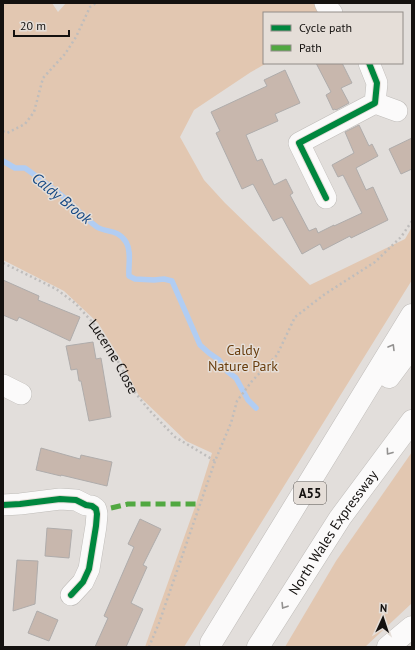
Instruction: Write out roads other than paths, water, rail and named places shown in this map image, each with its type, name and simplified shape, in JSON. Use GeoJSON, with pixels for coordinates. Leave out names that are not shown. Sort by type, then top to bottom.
{"type":"FeatureCollection","features":[{"type":"Feature","properties":{"kind":"highway"},"geometry":{"type":"LineString","coordinates":[[210,645],[412,315]]}},
{"type":"Feature","properties":{"kind":"highway","name":"A55"},"geometry":{"type":"LineString","coordinates":[[210,645],[375,396],[412,346]]}},
{"type":"Feature","properties":{"kind":"highway","name":"North Wales Expressway"},"geometry":{"type":"LineString","coordinates":[[258,647],[340,518],[412,421]]}},
{"type":"Feature","properties":{"kind":"highway"},"geometry":{"type":"LineString","coordinates":[[388,647],[412,627]]}},
{"type":"Feature","properties":{"kind":"street"},"geometry":{"type":"LineString","coordinates":[[326,3],[331,12]]}},
{"type":"Feature","properties":{"kind":"street"},"geometry":{"type":"LineString","coordinates":[[369,64],[377,83],[375,103]]}},
{"type":"Feature","properties":{"kind":"street"},"geometry":{"type":"LineString","coordinates":[[326,198],[299,143],[375,103],[398,111]]}},
{"type":"Feature","properties":{"kind":"street"},"geometry":{"type":"LineString","coordinates":[[3,505],[60,499],[76,500],[104,511],[89,569],[83,582],[68,596]]}},
{"type":"Feature","properties":{"kind":"waterway","name":"Caldy Brook"},"geometry":{"type":"LineString","coordinates":[[3,161],[15,168],[25,168],[67,200],[97,227],[120,235],[126,242],[129,250],[129,276],[135,279],[164,279],[172,281],[200,345],[219,360],[227,371],[236,378],[248,400],[256,408]]}},
{"type":"Feature","properties":{"kind":"park label","name":"Caldy Nature Park"},"geometry":{"type":"Point","coordinates":[243,358]}}]}
